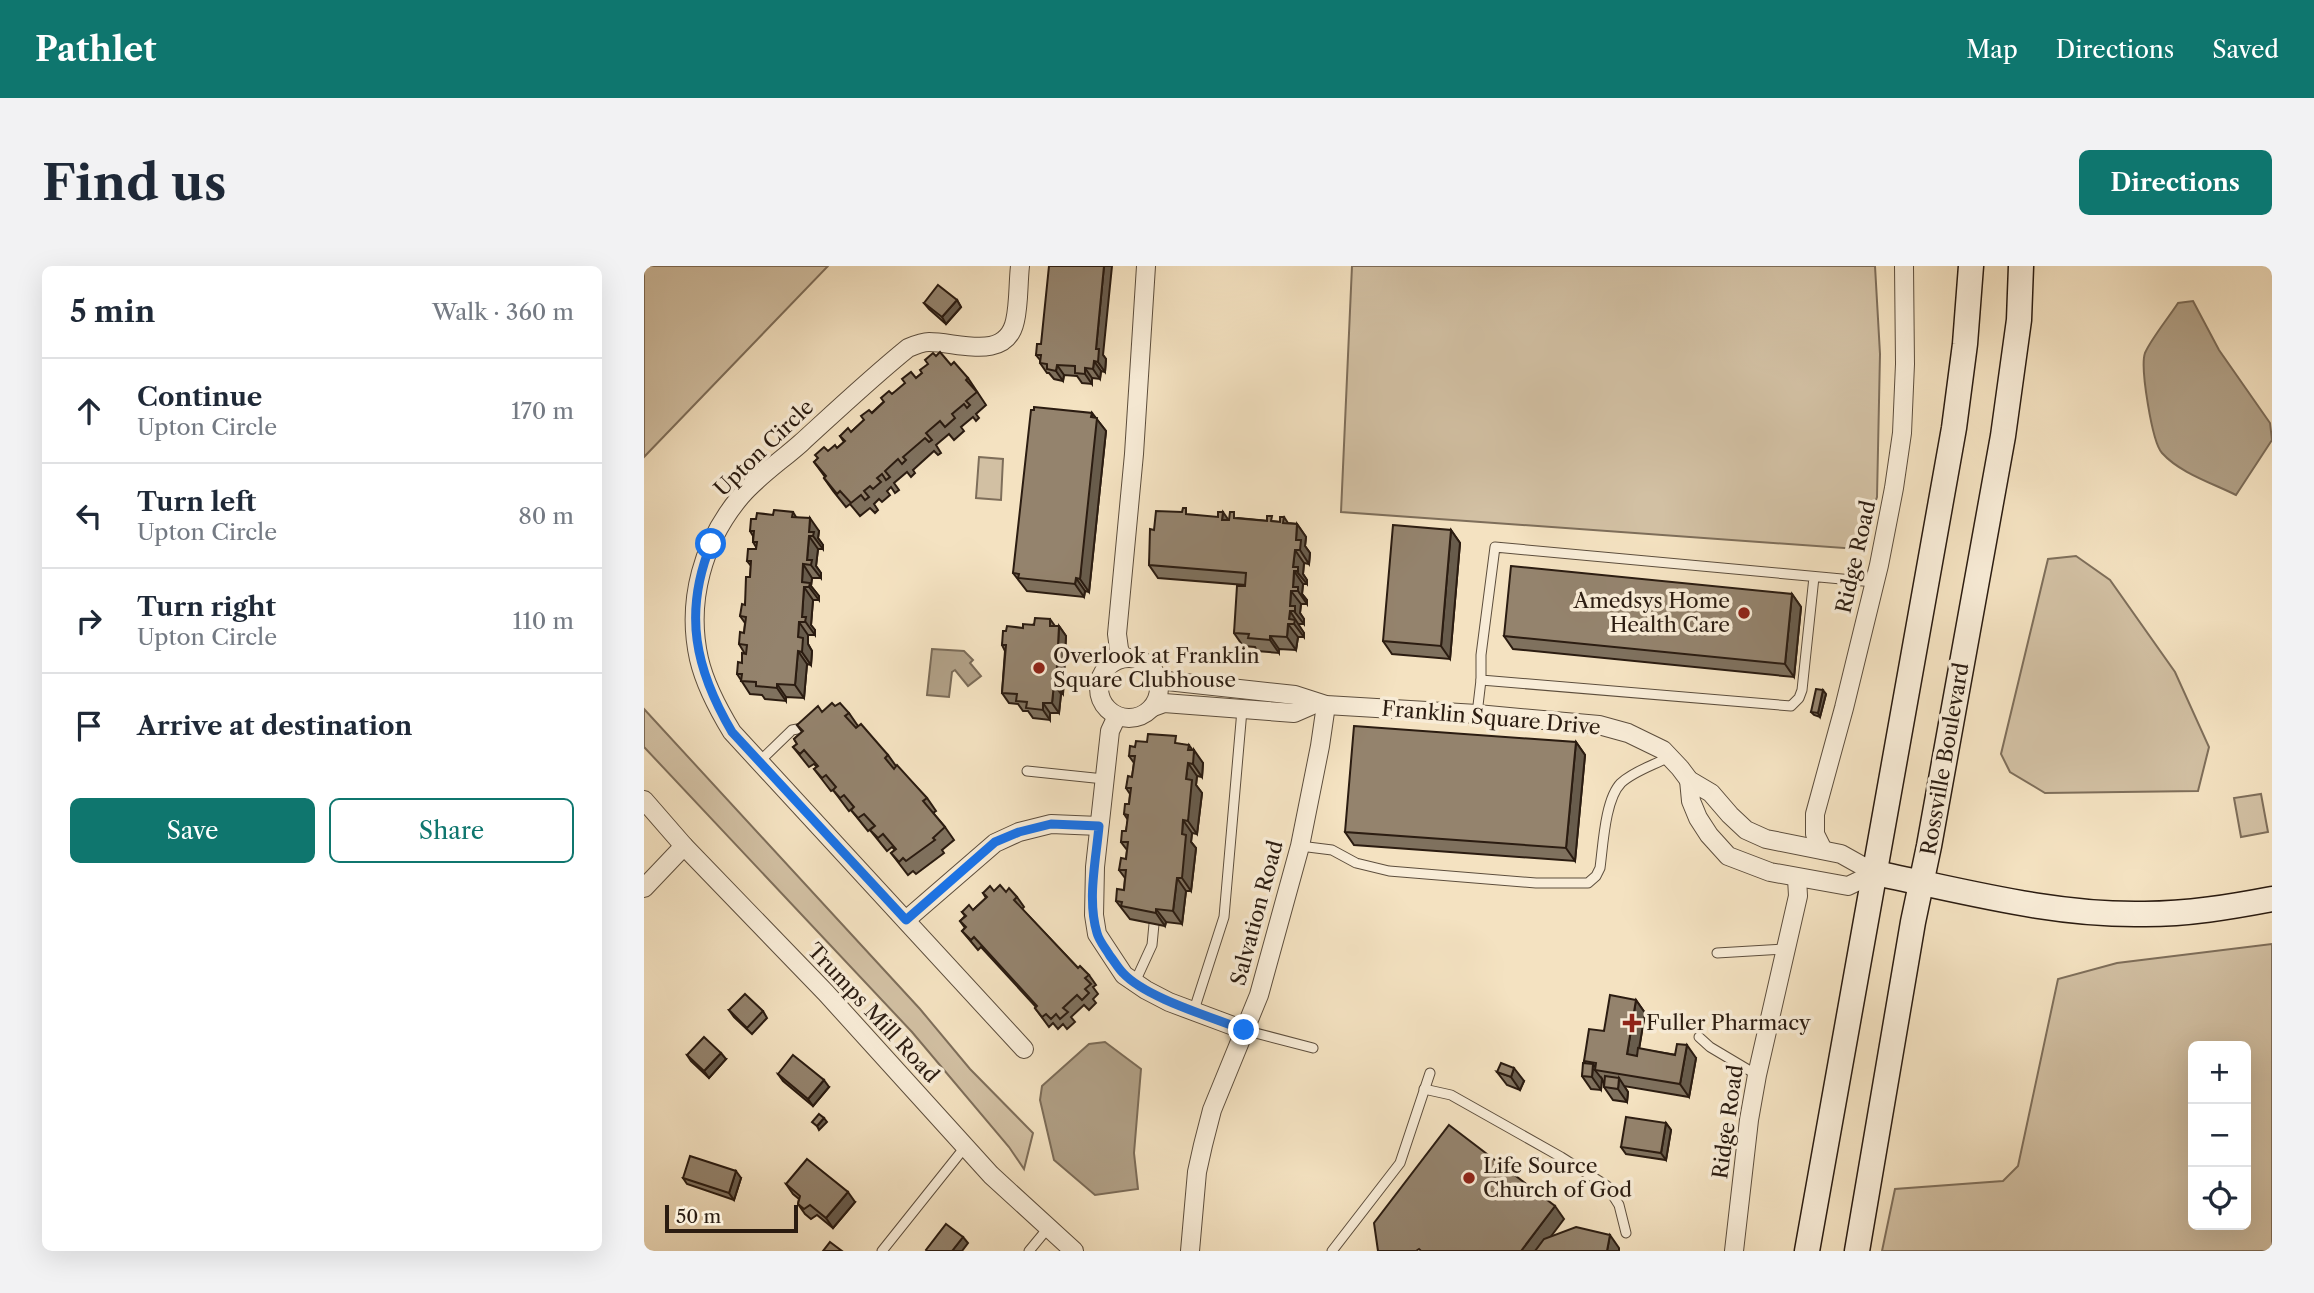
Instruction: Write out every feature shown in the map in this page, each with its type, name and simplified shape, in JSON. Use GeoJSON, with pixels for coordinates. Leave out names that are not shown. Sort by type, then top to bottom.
{"type":"FeatureCollection","features":[{"type":"Feature","properties":{"kind":"main road"},"geometry":{"type":"LineString","coordinates":[[1807,1251],[1954,428],[1965,344],[1971,266]]}},
{"type":"Feature","properties":{"kind":"main road","name":"Rossville Boulevard"},"geometry":{"type":"LineString","coordinates":[[1857,1251],[2003,436],[2019,320],[2021,266]]}},
{"type":"Feature","properties":{"kind":"main road","name":"Franklin Square Drive"},"geometry":{"type":"LineString","coordinates":[[1875,873],[2035,905],[2115,914],[2185,913],[2272,899]]}},
{"type":"Feature","properties":{"kind":"street","name":"Upton Circle"},"geometry":{"type":"LineString","coordinates":[[1020,266],[1015,322],[1002,343],[987,347],[922,342],[908,348],[744,493],[720,525],[705,559],[695,602],[699,660],[716,705],[732,732],[1024,1049]]}},
{"type":"Feature","properties":{"kind":"street"},"geometry":{"type":"LineString","coordinates":[[1123,658],[1117,634],[1134,454],[1146,266]]}},
{"type":"Feature","properties":{"kind":"street","name":"Ridge Road"},"geometry":{"type":"LineString","coordinates":[[1823,850],[1815,834],[1815,814],[1874,582],[1894,488],[1902,433],[1905,364],[1904,266]]}},
{"type":"Feature","properties":{"kind":"street"},"geometry":{"type":"LineString","coordinates":[[1123,658],[1140,659],[1148,664],[1158,678],[1158,698],[1145,714],[1137,717],[1117,716],[1103,704],[1098,685],[1106,667],[1123,658]]}},
{"type":"Feature","properties":{"kind":"street","name":"Franklin Square Drive"},"geometry":{"type":"LineString","coordinates":[[1158,678],[1295,695],[1322,704],[1599,726],[1628,733],[1647,741],[1670,757],[1689,780],[1711,793],[1746,830],[1766,839],[1841,854],[1875,873]]}},
{"type":"Feature","properties":{"kind":"street","name":"Franklin Square Drive"},"geometry":{"type":"LineString","coordinates":[[1153,707],[1164,703],[1294,713],[1322,704]]}},
{"type":"Feature","properties":{"kind":"street","name":"Salvation Road"},"geometry":{"type":"LineString","coordinates":[[1190,1251],[1197,1172],[1203,1145],[1212,1110],[1259,995],[1300,846],[1320,746],[1322,704]]}},
{"type":"Feature","properties":{"kind":"street"},"geometry":{"type":"LineString","coordinates":[[1117,716],[1110,730],[1099,826],[1093,894],[1097,934],[1124,975],[1169,1002],[1244,1030]]}},
{"type":"Feature","properties":{"kind":"street","name":"Franklin Square Drive"},"geometry":{"type":"LineString","coordinates":[[1689,780],[1691,801],[1698,818],[1728,856],[1770,872],[1848,886],[1875,873]]}},
{"type":"Feature","properties":{"kind":"street","name":"Trumps Mill Road"},"geometry":{"type":"LineString","coordinates":[[644,800],[684,846],[826,993],[991,1175],[1074,1251]]}},
{"type":"Feature","properties":{"kind":"street"},"geometry":{"type":"LineString","coordinates":[[906,920],[995,842],[1019,832],[1051,824],[1099,826]]}},
{"type":"Feature","properties":{"kind":"street"},"geometry":{"type":"LineString","coordinates":[[644,888],[684,846]]}},
{"type":"Feature","properties":{"kind":"street","name":"Ridge Road"},"geometry":{"type":"LineString","coordinates":[[1734,1251],[1749,1120],[1798,896],[1797,878]]}},
{"type":"Feature","properties":{"kind":"lane"},"geometry":{"type":"LineString","coordinates":[[1477,715],[1481,655],[1496,547],[1874,582]]}},
{"type":"Feature","properties":{"kind":"lane"},"geometry":{"type":"LineString","coordinates":[[1481,680],[1791,706],[1802,690],[1814,577]]}},
{"type":"Feature","properties":{"kind":"lane"},"geometry":{"type":"LineString","coordinates":[[1194,1010],[1224,917],[1242,710]]}},
{"type":"Feature","properties":{"kind":"lane"},"geometry":{"type":"LineString","coordinates":[[760,761],[792,730],[803,726],[817,728]]}},
{"type":"Feature","properties":{"kind":"lane"},"geometry":{"type":"LineString","coordinates":[[1300,846],[1332,850],[1356,863],[1389,871],[1536,883],[1587,883],[1596,876],[1600,868],[1610,804],[1615,790],[1634,774],[1670,757]]}},
{"type":"Feature","properties":{"kind":"lane"},"geometry":{"type":"LineString","coordinates":[[1027,771],[1104,779]]}},
{"type":"Feature","properties":{"kind":"lane"},"geometry":{"type":"LineString","coordinates":[[1135,982],[1152,945],[1154,924]]}},
{"type":"Feature","properties":{"kind":"lane"},"geometry":{"type":"LineString","coordinates":[[1717,953],[1786,949]]}},
{"type":"Feature","properties":{"kind":"lane"},"geometry":{"type":"LineString","coordinates":[[1244,1030],[1313,1048]]}},
{"type":"Feature","properties":{"kind":"lane"},"geometry":{"type":"LineString","coordinates":[[1699,1037],[1710,1047],[1757,1075]]}},
{"type":"Feature","properties":{"kind":"lane"},"geometry":{"type":"LineString","coordinates":[[1332,1251],[1400,1163],[1430,1073]]}},
{"type":"Feature","properties":{"kind":"lane"},"geometry":{"type":"LineString","coordinates":[[1424,1089],[1451,1095],[1607,1186],[1619,1205],[1626,1233]]}},
{"type":"Feature","properties":{"kind":"lane"},"geometry":{"type":"LineString","coordinates":[[882,1251],[965,1147]]}},
{"type":"Feature","properties":{"kind":"lane"},"geometry":{"type":"LineString","coordinates":[[1029,1251],[1048,1228]]}},
{"type":"Feature","properties":{"kind":"shaded area"},"geometry":{"type":"Polygon","coordinates":[[[644,266],[828,266],[644,457],[644,266]]]}},
{"type":"Feature","properties":{"kind":"shaded area"},"geometry":{"type":"Polygon","coordinates":[[[1352,266],[1875,266],[1880,354],[1877,497],[1858,549],[1341,512],[1352,266]]]}},
{"type":"Feature","properties":{"kind":"shaded area"},"geometry":{"type":"Polygon","coordinates":[[[2193,301],[2219,350],[2270,423],[2272,440],[2236,495],[2187,472],[2169,460],[2162,453],[2154,435],[2144,373],[2145,353],[2178,303],[2193,301]]]}},
{"type":"Feature","properties":{"kind":"shaded area"},"geometry":{"type":"Polygon","coordinates":[[[979,457],[1003,459],[1001,500],[976,498],[979,457]]]}},
{"type":"Feature","properties":{"kind":"shaded area"},"geometry":{"type":"Polygon","coordinates":[[[2076,556],[2110,580],[2175,672],[2209,747],[2198,791],[2045,793],[2010,772],[2001,754],[2048,559],[2076,556]]]}},
{"type":"Feature","properties":{"kind":"shaded area"},"geometry":{"type":"Polygon","coordinates":[[[932,649],[964,651],[973,660],[970,663],[981,676],[968,686],[955,670],[952,672],[949,697],[927,695],[932,649]]]}},
{"type":"Feature","properties":{"kind":"shaded area"},"geometry":{"type":"Polygon","coordinates":[[[644,709],[920,1009],[970,1069],[1033,1133],[1024,1169],[1009,1147],[912,1032],[644,747],[644,709]]]}},
{"type":"Feature","properties":{"kind":"shaded area"},"geometry":{"type":"Polygon","coordinates":[[[2261,794],[2268,832],[2241,837],[2234,798],[2261,794]]]}},
{"type":"Feature","properties":{"kind":"shaded area"},"geometry":{"type":"Polygon","coordinates":[[[2272,944],[2272,1251],[1882,1251],[1895,1189],[2003,1181],[2018,1166],[2058,979],[2117,963],[2272,944]]]}},
{"type":"Feature","properties":{"kind":"shaded area"},"geometry":{"type":"Polygon","coordinates":[[[1105,1042],[1141,1069],[1134,1153],[1138,1189],[1095,1195],[1054,1160],[1040,1100],[1042,1086],[1089,1044],[1105,1042]]]}},
{"type":"Feature","properties":{"kind":"building"},"geometry":{"type":"Polygon","coordinates":[[[1049,266],[1104,266],[1096,349],[1099,349],[1098,362],[1094,361],[1093,369],[1085,368],[1085,374],[1075,373],[1075,366],[1057,365],[1056,371],[1047,369],[1047,364],[1040,363],[1041,355],[1036,355],[1037,344],[1041,344],[1049,266]]]}},
{"type":"Feature","properties":{"kind":"building"},"geometry":{"type":"Polygon","coordinates":[[[938,285],[957,300],[942,317],[924,303],[938,285]]]}},
{"type":"Feature","properties":{"kind":"building"},"geometry":{"type":"Polygon","coordinates":[[[940,352],[951,365],[954,362],[977,392],[966,401],[970,405],[967,408],[964,404],[952,414],[955,418],[945,427],[940,421],[926,433],[932,440],[929,442],[925,438],[903,457],[906,460],[902,464],[898,459],[885,471],[890,477],[886,480],[882,474],[877,478],[881,482],[873,489],[870,486],[864,491],[869,497],[865,500],[861,495],[851,503],[840,491],[837,494],[814,462],[818,458],[815,455],[824,447],[828,451],[835,445],[837,448],[845,441],[840,436],[848,428],[851,432],[864,420],[861,416],[869,410],[872,413],[884,402],[881,398],[889,391],[892,394],[905,383],[902,379],[911,372],[916,378],[922,373],[920,370],[928,364],[925,360],[933,353],[936,356],[940,352]]]}},
{"type":"Feature","properties":{"kind":"building"},"geometry":{"type":"Polygon","coordinates":[[[1034,407],[1092,413],[1091,417],[1097,418],[1080,579],[1076,578],[1075,584],[1018,578],[1019,574],[1013,573],[1031,410],[1034,410],[1034,407]]]}},
{"type":"Feature","properties":{"kind":"building"},"geometry":{"type":"Polygon","coordinates":[[[1183,508],[1186,508],[1186,514],[1218,517],[1218,512],[1223,512],[1222,520],[1229,520],[1230,512],[1234,512],[1234,518],[1267,521],[1267,516],[1272,516],[1271,521],[1280,522],[1280,517],[1284,517],[1283,523],[1297,524],[1296,540],[1301,540],[1300,550],[1295,550],[1293,567],[1298,567],[1298,571],[1294,571],[1293,587],[1298,587],[1298,591],[1291,591],[1290,606],[1295,606],[1295,611],[1290,611],[1289,619],[1295,620],[1294,624],[1288,624],[1287,637],[1270,636],[1270,640],[1248,638],[1249,634],[1234,633],[1237,586],[1245,586],[1246,573],[1149,565],[1150,529],[1154,530],[1156,511],[1182,512],[1183,508]]]}},
{"type":"Feature","properties":{"kind":"building"},"geometry":{"type":"Polygon","coordinates":[[[774,510],[793,512],[792,517],[810,518],[809,532],[814,532],[813,536],[809,536],[807,560],[812,560],[811,565],[803,564],[802,582],[810,583],[809,587],[804,587],[802,617],[806,617],[805,622],[799,622],[798,637],[803,638],[802,652],[798,651],[795,685],[777,684],[777,688],[741,681],[742,674],[737,674],[738,662],[742,663],[742,653],[746,654],[747,645],[739,644],[746,617],[740,616],[742,604],[745,605],[746,577],[750,577],[751,561],[747,561],[748,549],[756,549],[757,542],[753,542],[754,531],[750,531],[751,519],[756,519],[757,513],[773,515],[774,510]]]}},
{"type":"Feature","properties":{"kind":"building"},"geometry":{"type":"Polygon","coordinates":[[[1393,525],[1451,530],[1441,646],[1383,641],[1393,525]]]}},
{"type":"Feature","properties":{"kind":"building"},"geometry":{"type":"Polygon","coordinates":[[[1511,566],[1792,594],[1785,664],[1504,636],[1511,566]]]}},
{"type":"Feature","properties":{"kind":"building","name":"Overlook at Franklin Square Clubhouse"},"geometry":{"type":"Polygon","coordinates":[[[1035,618],[1050,619],[1050,626],[1059,626],[1056,684],[1052,703],[1043,703],[1043,710],[1026,708],[1027,702],[1016,701],[1017,694],[1002,693],[1006,645],[1002,645],[1003,631],[1006,631],[1007,626],[1023,628],[1023,624],[1034,625],[1035,618]]]}},
{"type":"Feature","properties":{"kind":"building"},"geometry":{"type":"Polygon","coordinates":[[[1816,689],[1823,690],[1818,713],[1811,712],[1816,689]]]}},
{"type":"Feature","properties":{"kind":"building"},"geometry":{"type":"Polygon","coordinates":[[[832,703],[835,706],[840,703],[849,713],[845,716],[856,728],[861,724],[888,755],[885,758],[894,769],[897,765],[927,798],[923,801],[945,827],[933,838],[935,840],[906,861],[903,858],[899,862],[891,853],[896,849],[883,834],[878,838],[870,830],[875,826],[864,814],[858,818],[851,810],[854,807],[844,795],[840,798],[833,790],[836,787],[826,775],[822,778],[814,769],[818,766],[804,750],[800,754],[793,747],[797,744],[794,739],[803,731],[797,725],[818,706],[822,712],[832,703]]]}},
{"type":"Feature","properties":{"kind":"building"},"geometry":{"type":"Polygon","coordinates":[[[1354,726],[1576,742],[1566,848],[1345,832],[1354,726]]]}},
{"type":"Feature","properties":{"kind":"building"},"geometry":{"type":"Polygon","coordinates":[[[1148,734],[1176,736],[1175,743],[1189,745],[1188,750],[1194,750],[1193,764],[1188,763],[1186,779],[1192,780],[1188,821],[1183,820],[1182,834],[1186,835],[1182,878],[1177,878],[1173,911],[1156,909],[1156,913],[1121,906],[1122,902],[1116,901],[1117,889],[1124,890],[1126,870],[1119,870],[1121,858],[1126,859],[1128,842],[1121,842],[1128,815],[1124,814],[1125,804],[1129,804],[1131,788],[1126,788],[1128,776],[1132,777],[1135,756],[1129,756],[1130,746],[1135,747],[1136,741],[1147,742],[1148,734]]]}},
{"type":"Feature","properties":{"kind":"building"},"geometry":{"type":"Polygon","coordinates":[[[1000,885],[1006,892],[1009,888],[1017,897],[1014,900],[1078,968],[1080,966],[1089,975],[1085,978],[1091,984],[1085,989],[1089,993],[1082,1000],[1077,995],[1063,1008],[1068,1012],[1060,1019],[1056,1014],[1051,1019],[1046,1014],[1042,1017],[1035,1008],[1037,1006],[974,937],[971,940],[962,931],[966,927],[960,921],[966,916],[962,912],[969,905],[973,910],[987,897],[983,893],[990,886],[994,891],[1000,885]]]}},
{"type":"Feature","properties":{"kind":"building"},"geometry":{"type":"Polygon","coordinates":[[[745,994],[763,1011],[747,1028],[729,1010],[745,994]]]}},
{"type":"Feature","properties":{"kind":"building"},"geometry":{"type":"Polygon","coordinates":[[[1610,995],[1636,1000],[1627,1054],[1637,1056],[1638,1048],[1675,1055],[1677,1044],[1687,1045],[1680,1084],[1595,1070],[1596,1063],[1584,1061],[1589,1029],[1604,1031],[1610,995]]]}},
{"type":"Feature","properties":{"kind":"building"},"geometry":{"type":"Polygon","coordinates":[[[704,1037],[721,1053],[704,1071],[687,1055],[704,1037]]]}},
{"type":"Feature","properties":{"kind":"building"},"geometry":{"type":"Polygon","coordinates":[[[793,1055],[824,1080],[808,1099],[778,1074],[793,1055]]]}},
{"type":"Feature","properties":{"kind":"building"},"geometry":{"type":"Polygon","coordinates":[[[1501,1063],[1514,1068],[1511,1077],[1497,1072],[1501,1063]]]}},
{"type":"Feature","properties":{"kind":"building"},"geometry":{"type":"Polygon","coordinates":[[[1583,1063],[1593,1064],[1592,1077],[1582,1076],[1583,1063]]]}},
{"type":"Feature","properties":{"kind":"building"},"geometry":{"type":"Polygon","coordinates":[[[1605,1076],[1619,1078],[1618,1089],[1604,1087],[1605,1076]]]}},
{"type":"Feature","properties":{"kind":"building"},"geometry":{"type":"Polygon","coordinates":[[[819,1114],[824,1118],[817,1126],[812,1122],[819,1114]]]}},
{"type":"Feature","properties":{"kind":"building"},"geometry":{"type":"Polygon","coordinates":[[[1626,1117],[1666,1123],[1661,1153],[1621,1147],[1626,1117]]]}},
{"type":"Feature","properties":{"kind":"building","name":"Life Source Church of God"},"geometry":{"type":"Polygon","coordinates":[[[1449,1125],[1555,1206],[1521,1251],[1378,1251],[1374,1223],[1449,1125]]]}},
{"type":"Feature","properties":{"kind":"building"},"geometry":{"type":"Polygon","coordinates":[[[690,1156],[736,1171],[729,1193],[683,1178],[690,1156]]]}},
{"type":"Feature","properties":{"kind":"building"},"geometry":{"type":"Polygon","coordinates":[[[807,1159],[848,1192],[826,1218],[810,1205],[804,1209],[798,1204],[800,1196],[786,1184],[807,1159]]]}},
{"type":"Feature","properties":{"kind":"building"},"geometry":{"type":"Polygon","coordinates":[[[946,1224],[963,1237],[952,1251],[927,1251],[926,1250],[946,1224]]]}},
{"type":"Feature","properties":{"kind":"building"},"geometry":{"type":"Polygon","coordinates":[[[1576,1227],[1610,1235],[1607,1251],[1535,1251],[1544,1239],[1576,1227]]]}},
{"type":"Feature","properties":{"kind":"building"},"geometry":{"type":"Polygon","coordinates":[[[830,1242],[842,1251],[823,1251],[830,1242]]]}},
{"type":"Feature","properties":{"kind":"place","name":"Amedsys Home Health Care"},"geometry":{"type":"Point","coordinates":[1744,613]}},
{"type":"Feature","properties":{"kind":"place","name":"Overlook at Franklin Square Clubhouse"},"geometry":{"type":"Point","coordinates":[1039,668]}},
{"type":"Feature","properties":{"kind":"place","name":"Fuller Pharmacy"},"geometry":{"type":"Point","coordinates":[1632,1023]}},
{"type":"Feature","properties":{"kind":"place","name":"Life Source Church of God"},"geometry":{"type":"Point","coordinates":[1469,1178]}},
{"type":"Feature","properties":{"kind":"route"},"geometry":{"type":"LineString","coordinates":[[711,544],[699,577],[695,602],[696,636],[699,660],[716,705],[732,732],[906,920],[995,842],[1019,832],[1051,824],[1099,826],[1093,894],[1094,915],[1097,934],[1106,950],[1124,975],[1146,990],[1169,1002],[1244,1030]]}}]}
